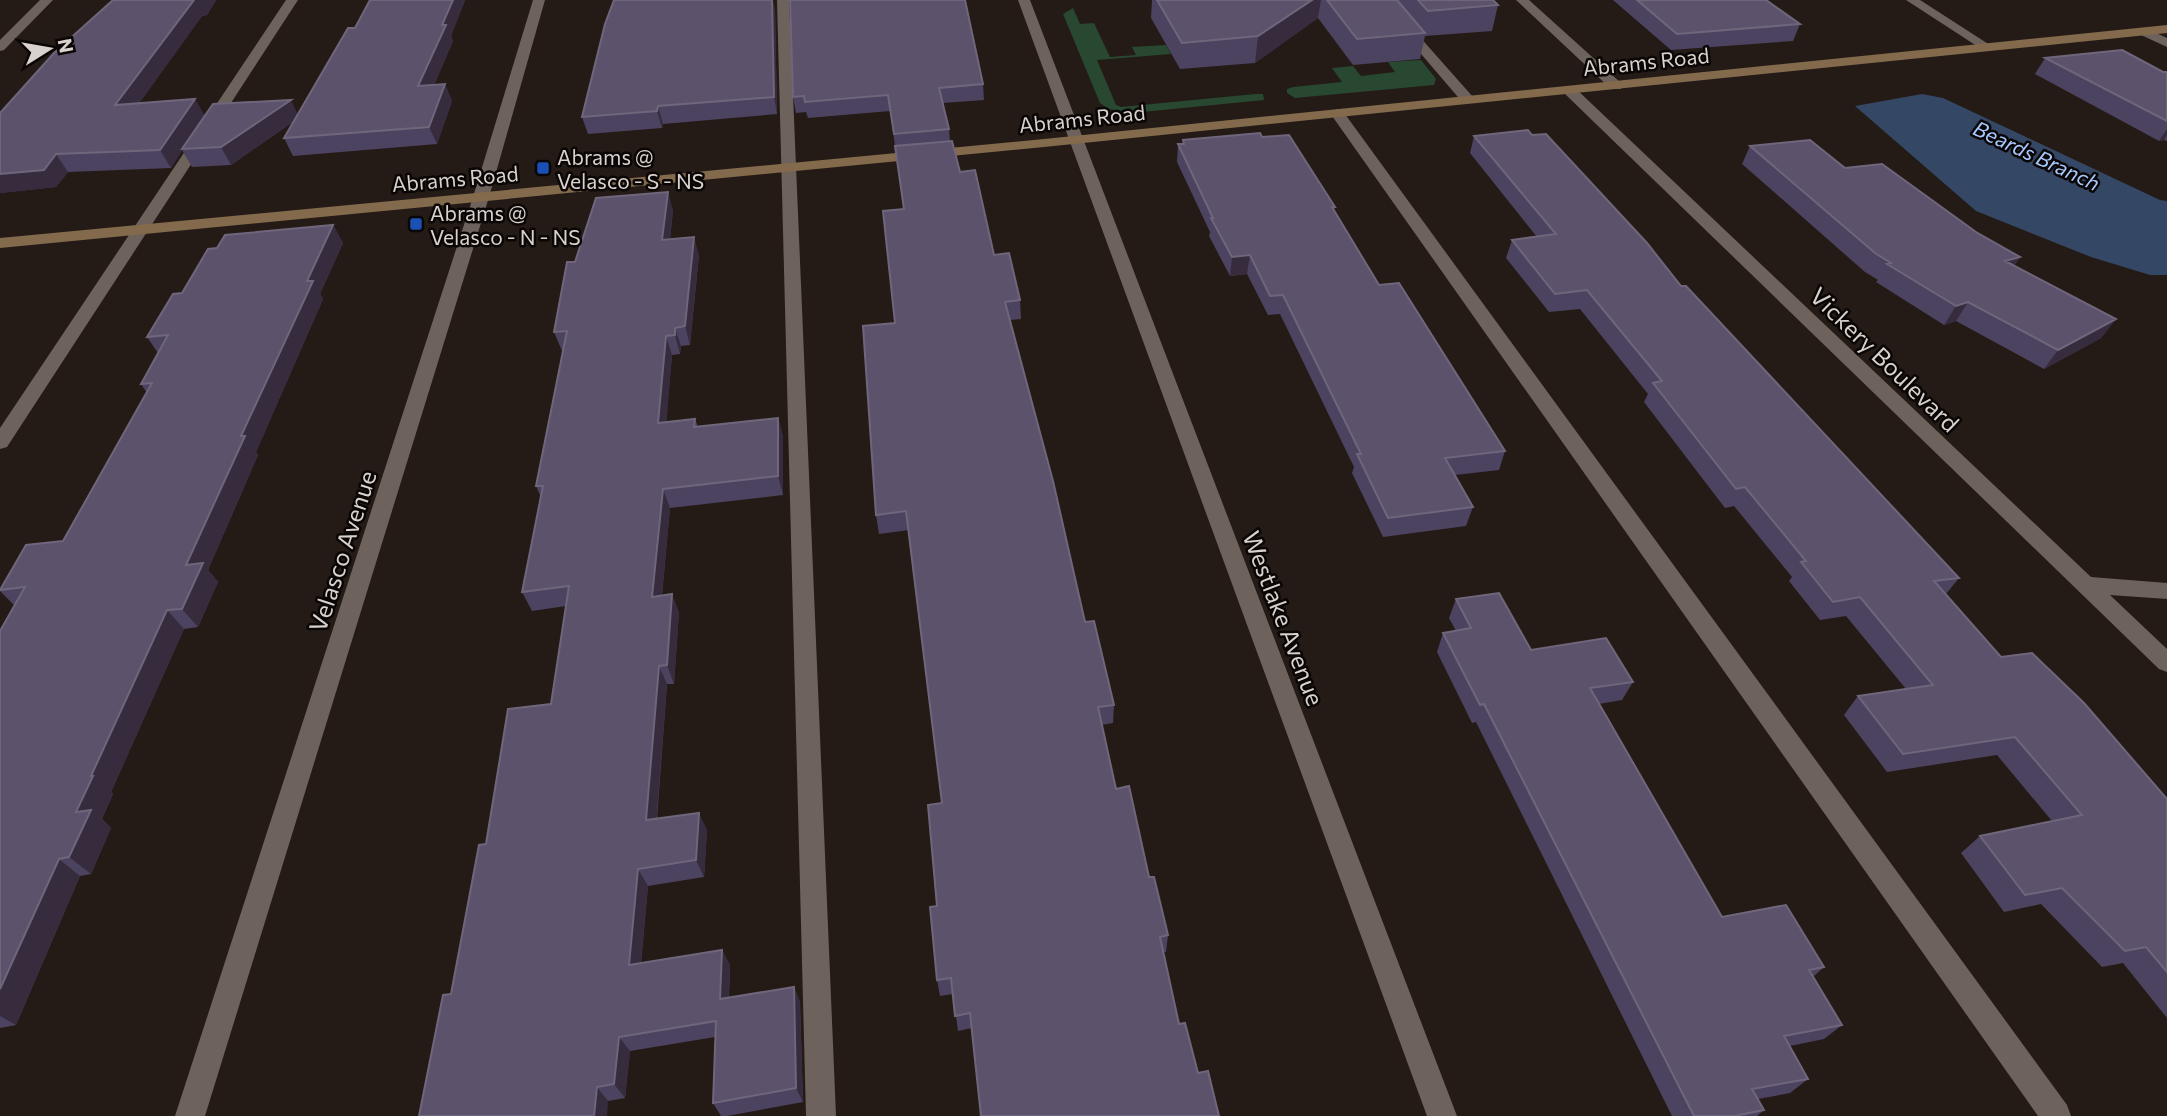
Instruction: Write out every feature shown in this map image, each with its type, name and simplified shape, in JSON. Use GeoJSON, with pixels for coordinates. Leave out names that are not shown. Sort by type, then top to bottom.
{"type":"FeatureCollection","features":[{"type":"Feature","properties":{"kind":"main road","name":"Abrams Road"},"geometry":{"type":"LineString","coordinates":[[0,243],[1616,86],[2167,29]]}},
{"type":"Feature","properties":{"kind":"street"},"geometry":{"type":"LineString","coordinates":[[0,47],[47,0]]}},
{"type":"Feature","properties":{"kind":"street"},"geometry":{"type":"LineString","coordinates":[[0,443],[292,0]]}},
{"type":"Feature","properties":{"kind":"street","name":"Velasco Avenue"},"geometry":{"type":"LineString","coordinates":[[190,1116],[481,197],[539,0]]}},
{"type":"Feature","properties":{"kind":"street"},"geometry":{"type":"LineString","coordinates":[[783,0],[821,1116]]}},
{"type":"Feature","properties":{"kind":"street","name":"Westlake Avenue"},"geometry":{"type":"LineString","coordinates":[[1024,0],[1442,1116]]}},
{"type":"Feature","properties":{"kind":"street"},"geometry":{"type":"LineString","coordinates":[[1381,0],[1468,100]]}},
{"type":"Feature","properties":{"kind":"street"},"geometry":{"type":"LineString","coordinates":[[1522,0],[1616,86]]}},
{"type":"Feature","properties":{"kind":"street"},"geometry":{"type":"LineString","coordinates":[[1912,0],[1987,47]]}},
{"type":"Feature","properties":{"kind":"street"},"geometry":{"type":"LineString","coordinates":[[2145,32],[2167,43]]}},
{"type":"Feature","properties":{"kind":"street","name":"Vickery Boulevard"},"geometry":{"type":"LineString","coordinates":[[1569,90],[2167,663]]}},
{"type":"Feature","properties":{"kind":"street"},"geometry":{"type":"LineString","coordinates":[[1337,113],[2056,1116]]}},
{"type":"Feature","properties":{"kind":"street"},"geometry":{"type":"LineString","coordinates":[[2085,585],[2167,591]]}},
{"type":"Feature","properties":{"kind":"green space"},"geometry":{"type":"Polygon","coordinates":[[[1073,8],[1080,24],[1094,23],[1110,57],[1136,55],[1132,47],[1166,45],[1171,54],[1097,60],[1116,105],[1121,107],[1255,94],[1263,94],[1264,100],[1132,113],[1109,109],[1100,103],[1063,14],[1073,8]]]}},
{"type":"Feature","properties":{"kind":"green space"},"geometry":{"type":"Polygon","coordinates":[[[1421,60],[1436,79],[1434,85],[1295,98],[1287,93],[1287,89],[1293,87],[1342,82],[1332,68],[1353,66],[1361,76],[1395,72],[1388,62],[1421,60]]]}},
{"type":"Feature","properties":{"kind":"water","name":"Beards Branch"},"geometry":{"type":"Polygon","coordinates":[[[1922,94],[1943,98],[2167,201],[2167,275],[2150,275],[2091,257],[1976,211],[1855,106],[1922,94]]]}},
{"type":"Feature","properties":{"kind":"building"},"geometry":{"type":"Polygon","coordinates":[[[113,0],[194,0],[115,105],[195,99],[160,150],[56,154],[44,170],[0,174],[0,113],[54,53],[113,0]]]}},
{"type":"Feature","properties":{"kind":"building"},"geometry":{"type":"Polygon","coordinates":[[[370,0],[453,0],[442,25],[446,25],[418,86],[445,84],[429,127],[284,138],[348,28],[355,28],[370,0]]]}},
{"type":"Feature","properties":{"kind":"building"},"geometry":{"type":"Polygon","coordinates":[[[614,0],[772,0],[774,97],[658,106],[657,111],[582,117],[605,24],[614,0]]]}},
{"type":"Feature","properties":{"kind":"building"},"geometry":{"type":"Polygon","coordinates":[[[790,0],[965,0],[983,84],[939,88],[949,129],[894,134],[888,95],[805,102],[804,96],[793,97],[790,0]]]}},
{"type":"Feature","properties":{"kind":"building"},"geometry":{"type":"Polygon","coordinates":[[[1157,0],[1312,0],[1258,36],[1182,43],[1157,0]]]}},
{"type":"Feature","properties":{"kind":"building"},"geometry":{"type":"Polygon","coordinates":[[[1327,0],[1397,0],[1425,33],[1357,39],[1327,0]]]}},
{"type":"Feature","properties":{"kind":"building"},"geometry":{"type":"Polygon","coordinates":[[[1418,0],[1493,0],[1498,5],[1428,11],[1418,0]]]}},
{"type":"Feature","properties":{"kind":"building"},"geometry":{"type":"Polygon","coordinates":[[[1637,0],[1766,0],[1800,24],[1677,34],[1637,0]]]}},
{"type":"Feature","properties":{"kind":"building"},"geometry":{"type":"Polygon","coordinates":[[[2122,50],[2167,72],[2167,121],[2045,58],[2122,50]]]}},
{"type":"Feature","properties":{"kind":"building"},"geometry":{"type":"Polygon","coordinates":[[[291,100],[221,147],[182,149],[213,104],[291,100]]]}},
{"type":"Feature","properties":{"kind":"building"},"geometry":{"type":"Polygon","coordinates":[[[1528,130],[1532,135],[1546,134],[1647,243],[1681,286],[1686,286],[1959,578],[1934,581],[2001,657],[2032,653],[2084,703],[2167,799],[2167,972],[2146,947],[2125,951],[2062,888],[2025,895],[1980,836],[2082,815],[2015,737],[1903,754],[1858,696],[1933,685],[1860,597],[1833,602],[1801,562],[1806,561],[1745,487],[1736,489],[1653,383],[1662,381],[1587,290],[1555,294],[1512,240],[1556,234],[1474,136],[1528,130]]]}},
{"type":"Feature","properties":{"kind":"building"},"geometry":{"type":"Polygon","coordinates":[[[1260,133],[1262,137],[1289,135],[1335,207],[1332,207],[1379,285],[1399,283],[1505,451],[1445,458],[1473,507],[1388,518],[1357,454],[1361,454],[1283,295],[1270,296],[1250,255],[1232,257],[1211,218],[1178,144],[1184,144],[1183,140],[1260,133]]]}},
{"type":"Feature","properties":{"kind":"building"},"geometry":{"type":"Polygon","coordinates":[[[1810,140],[1845,168],[1882,164],[1976,232],[2020,257],[2005,261],[2116,319],[2058,350],[1968,302],[1956,306],[1887,264],[1891,263],[1875,253],[1750,146],[1810,140]]]}},
{"type":"Feature","properties":{"kind":"building"},"geometry":{"type":"Polygon","coordinates":[[[952,141],[960,172],[975,170],[994,255],[1009,253],[1020,300],[1005,302],[1053,481],[1085,622],[1094,621],[1114,705],[1098,707],[1116,789],[1129,786],[1149,877],[1154,877],[1168,935],[1160,937],[1179,1024],[1185,1023],[1198,1073],[1208,1071],[1219,1116],[981,1116],[970,1013],[955,1016],[951,978],[937,980],[930,907],[937,906],[928,805],[942,803],[906,511],[876,515],[863,326],[895,323],[883,211],[904,209],[895,146],[952,141]]]}},
{"type":"Feature","properties":{"kind":"building"},"geometry":{"type":"Polygon","coordinates":[[[668,192],[662,240],[694,237],[685,326],[675,328],[675,335],[666,336],[658,423],[695,419],[694,427],[778,418],[778,476],[663,489],[652,597],[672,594],[667,665],[659,666],[646,820],[699,813],[696,860],[638,869],[629,965],[722,950],[720,999],[794,987],[796,1088],[713,1103],[716,1021],[619,1037],[614,1084],[597,1087],[594,1116],[419,1116],[443,995],[451,994],[479,845],[486,844],[508,709],[551,704],[569,586],[522,592],[543,486],[536,486],[567,331],[554,332],[567,262],[575,262],[596,198],[668,192]]]}},
{"type":"Feature","properties":{"kind":"building"},"geometry":{"type":"Polygon","coordinates":[[[333,225],[307,281],[313,281],[241,436],[245,436],[186,565],[203,563],[182,609],[167,610],[76,812],[91,810],[69,857],[59,859],[0,989],[0,631],[25,587],[0,590],[26,545],[63,541],[152,383],[141,384],[168,335],[147,337],[173,294],[182,293],[208,249],[217,248],[225,235],[333,225]]]}},
{"type":"Feature","properties":{"kind":"building"},"geometry":{"type":"Polygon","coordinates":[[[1499,593],[1531,650],[1606,638],[1633,682],[1590,688],[1722,917],[1786,905],[1824,967],[1809,970],[1842,1025],[1784,1036],[1808,1079],[1752,1089],[1764,1110],[1734,1116],[1694,1116],[1484,704],[1480,705],[1443,633],[1471,628],[1456,599],[1499,593]]]}},
{"type":"Feature","properties":{"kind":"place","name":"Abrams @ Velasco - S - NS"},"geometry":{"type":"Point","coordinates":[543,168]}},
{"type":"Feature","properties":{"kind":"place","name":"Abrams @ Velasco - N - NS"},"geometry":{"type":"Point","coordinates":[416,224]}}]}
